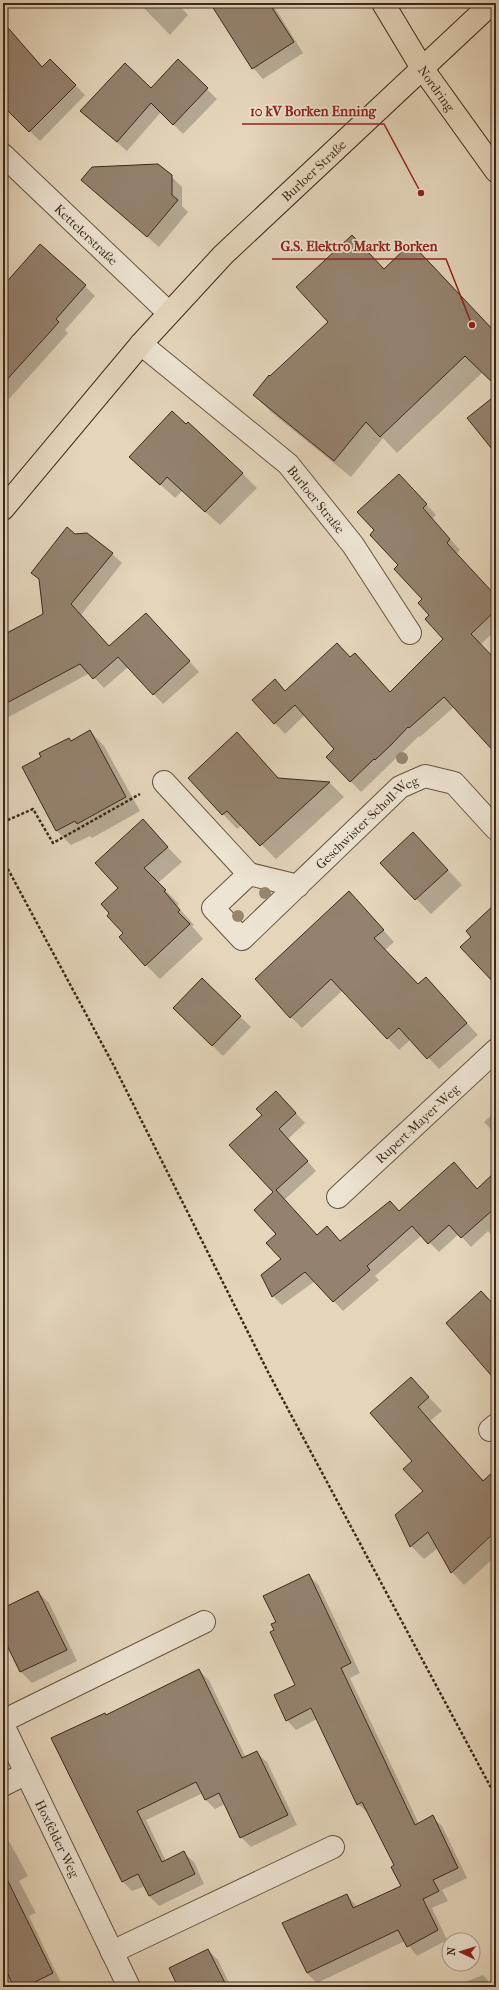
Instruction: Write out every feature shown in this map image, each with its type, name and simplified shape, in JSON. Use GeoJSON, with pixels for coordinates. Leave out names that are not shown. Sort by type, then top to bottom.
{"type":"FeatureCollection","features":[{"type":"Feature","properties":{"kind":"main road","name":"Nordring"},"geometry":{"type":"LineString","coordinates":[[383,3],[422,68],[496,171]]}},
{"type":"Feature","properties":{"kind":"main road","name":"Burloer Straße"},"geometry":{"type":"LineString","coordinates":[[3,509],[35,468],[141,344],[223,255],[492,3]]}},
{"type":"Feature","properties":{"kind":"street","name":"Kettelerstraße"},"geometry":{"type":"LineString","coordinates":[[3,155],[170,313]]}},
{"type":"Feature","properties":{"kind":"street","name":"Burloer Straße"},"geometry":{"type":"LineString","coordinates":[[141,344],[288,464],[353,545],[410,633]]}},
{"type":"Feature","properties":{"kind":"street","name":"Geschwister-Scholl-Weg"},"geometry":{"type":"LineString","coordinates":[[249,874],[214,908],[242,939],[400,788],[425,776],[454,783],[496,828]]}},
{"type":"Feature","properties":{"kind":"street"},"geometry":{"type":"LineString","coordinates":[[164,782],[249,874],[298,886]]}},
{"type":"Feature","properties":{"kind":"street","name":"Rupert-Mayer-Weg"},"geometry":{"type":"LineString","coordinates":[[338,1197],[496,1050]]}},
{"type":"Feature","properties":{"kind":"street"},"geometry":{"type":"LineString","coordinates":[[3,1722],[204,1622]]}},
{"type":"Feature","properties":{"kind":"street","name":"Hoxfelder Weg"},"geometry":{"type":"LineString","coordinates":[[3,1725],[25,1774],[129,1987]]}},
{"type":"Feature","properties":{"kind":"street"},"geometry":{"type":"LineString","coordinates":[[3,1785],[25,1774]]}},
{"type":"Feature","properties":{"kind":"street"},"geometry":{"type":"LineString","coordinates":[[112,1952],[333,1847]]}},
{"type":"Feature","properties":{"kind":"path"},"geometry":{"type":"LineString","coordinates":[[3,822],[33,809],[53,843],[164,782]]}},
{"type":"Feature","properties":{"kind":"path"},"geometry":{"type":"LineString","coordinates":[[3,860],[114,1066],[268,1372],[496,1797]]}},
{"type":"Feature","properties":{"kind":"building"},"geometry":{"type":"Polygon","coordinates":[[[210,3],[269,3],[294,42],[252,69],[210,3]]]}},
{"type":"Feature","properties":{"kind":"building"},"geometry":{"type":"Polygon","coordinates":[[[3,22],[42,67],[50,59],[76,85],[29,132],[3,106],[3,22]]]}},
{"type":"Feature","properties":{"kind":"building"},"geometry":{"type":"Polygon","coordinates":[[[178,59],[208,88],[173,125],[151,103],[117,142],[80,111],[125,63],[151,88],[178,59]]]}},
{"type":"Feature","properties":{"kind":"building"},"geometry":{"type":"Polygon","coordinates":[[[158,164],[172,175],[172,195],[178,200],[147,237],[81,180],[92,167],[158,164]]]}},
{"type":"Feature","properties":{"kind":"building"},"geometry":{"type":"Polygon","coordinates":[[[352,235],[384,269],[411,243],[496,333],[496,386],[465,356],[380,437],[366,422],[334,461],[253,395],[269,375],[270,376],[328,322],[296,287],[352,235]]]}},
{"type":"Feature","properties":{"kind":"building"},"geometry":{"type":"Polygon","coordinates":[[[40,244],[86,285],[56,319],[59,322],[3,384],[3,286],[40,244]]]}},
{"type":"Feature","properties":{"kind":"building"},"geometry":{"type":"Polygon","coordinates":[[[496,395],[496,454],[467,418],[496,395]]]}},
{"type":"Feature","properties":{"kind":"building"},"geometry":{"type":"Polygon","coordinates":[[[172,411],[186,424],[188,422],[243,473],[205,512],[167,477],[160,485],[129,457],[172,411]]]}},
{"type":"Feature","properties":{"kind":"building"},"geometry":{"type":"Polygon","coordinates":[[[399,474],[427,504],[423,508],[450,539],[447,543],[496,596],[496,610],[471,634],[496,660],[496,754],[444,697],[409,728],[408,727],[391,745],[350,782],[326,757],[334,749],[295,705],[274,724],[252,700],[275,679],[285,691],[337,643],[350,657],[355,653],[390,692],[443,639],[425,619],[429,615],[418,603],[422,599],[394,569],[398,565],[370,535],[374,530],[357,512],[399,474]]]}},
{"type":"Feature","properties":{"kind":"building"},"geometry":{"type":"Polygon","coordinates":[[[67,527],[75,534],[87,533],[113,553],[71,604],[109,646],[146,613],[190,661],[153,695],[118,657],[93,679],[80,664],[3,705],[3,635],[43,614],[39,579],[31,573],[67,527]]]}},
{"type":"Feature","properties":{"kind":"building"},"geometry":{"type":"Polygon","coordinates":[[[90,730],[126,797],[77,824],[75,821],[56,831],[22,767],[41,757],[39,753],[69,738],[71,741],[90,730]]]}},
{"type":"Feature","properties":{"kind":"building"},"geometry":{"type":"Polygon","coordinates":[[[237,732],[278,778],[330,782],[260,846],[227,811],[222,815],[188,778],[237,732]]]}},
{"type":"Feature","properties":{"kind":"building"},"geometry":{"type":"Polygon","coordinates":[[[143,819],[168,847],[144,868],[166,890],[164,891],[180,910],[178,912],[190,924],[145,966],[119,937],[123,933],[107,916],[109,913],[101,904],[118,888],[95,863],[143,819]]]}},
{"type":"Feature","properties":{"kind":"building"},"geometry":{"type":"Polygon","coordinates":[[[413,832],[448,870],[415,900],[380,863],[413,832]]]}},
{"type":"Feature","properties":{"kind":"building"},"geometry":{"type":"Polygon","coordinates":[[[349,891],[384,930],[374,938],[418,984],[426,977],[467,1023],[427,1059],[399,1028],[387,1039],[331,979],[290,1018],[255,979],[349,891]]]}},
{"type":"Feature","properties":{"kind":"building"},"geometry":{"type":"Polygon","coordinates":[[[496,903],[496,985],[460,947],[471,937],[466,931],[496,903]]]}},
{"type":"Feature","properties":{"kind":"building"},"geometry":{"type":"Polygon","coordinates":[[[202,978],[241,1016],[212,1046],[173,1008],[202,978]]]}},
{"type":"Feature","properties":{"kind":"building"},"geometry":{"type":"Polygon","coordinates":[[[276,1091],[296,1113],[279,1129],[308,1161],[276,1190],[317,1235],[327,1226],[340,1241],[390,1201],[399,1211],[454,1162],[477,1189],[496,1171],[496,1207],[461,1238],[449,1225],[428,1244],[412,1226],[367,1266],[370,1270],[333,1302],[305,1272],[272,1297],[261,1275],[281,1259],[266,1243],[276,1234],[254,1210],[273,1192],[229,1145],[262,1115],[256,1109],[276,1091]]]}},
{"type":"Feature","properties":{"kind":"building"},"geometry":{"type":"Polygon","coordinates":[[[481,1291],[496,1307],[496,1381],[446,1323],[481,1291]]]}},
{"type":"Feature","properties":{"kind":"building"},"geometry":{"type":"Polygon","coordinates":[[[411,1377],[429,1397],[418,1407],[483,1481],[496,1469],[496,1531],[451,1573],[428,1532],[410,1547],[395,1515],[423,1491],[403,1469],[412,1461],[370,1413],[411,1377]]]}},
{"type":"Feature","properties":{"kind":"building"},"geometry":{"type":"Polygon","coordinates":[[[309,1574],[351,1663],[341,1668],[415,1825],[433,1815],[458,1868],[433,1880],[439,1891],[423,1899],[438,1930],[407,1947],[398,1930],[307,1973],[282,1923],[347,1894],[353,1908],[401,1886],[391,1867],[394,1865],[362,1802],[357,1805],[311,1708],[286,1721],[274,1695],[295,1685],[270,1632],[274,1630],[271,1624],[276,1622],[263,1596],[309,1574]]]}},
{"type":"Feature","properties":{"kind":"building"},"geometry":{"type":"Polygon","coordinates":[[[38,1591],[67,1650],[20,1672],[3,1637],[3,1608],[38,1591]]]}},
{"type":"Feature","properties":{"kind":"building"},"geometry":{"type":"Polygon","coordinates":[[[199,1669],[242,1758],[257,1751],[288,1815],[240,1838],[219,1793],[205,1800],[196,1782],[137,1811],[162,1862],[184,1851],[195,1874],[149,1896],[138,1874],[122,1882],[51,1738],[105,1713],[106,1715],[199,1669]]]}},
{"type":"Feature","properties":{"kind":"building"},"geometry":{"type":"Polygon","coordinates":[[[3,1871],[53,1973],[25,1987],[14,1987],[3,1964],[3,1871]]]}},
{"type":"Feature","properties":{"kind":"building"},"geometry":{"type":"Polygon","coordinates":[[[208,1949],[227,1987],[178,1987],[169,1968],[208,1949]]]}},
{"type":"Feature","properties":{"kind":"place","name":"10 kV Borken Enning"},"geometry":{"type":"Point","coordinates":[421,193]}},
{"type":"Feature","properties":{"kind":"place","name":"G.S. Elektro Markt Borken"},"geometry":{"type":"Point","coordinates":[472,325]}}]}
